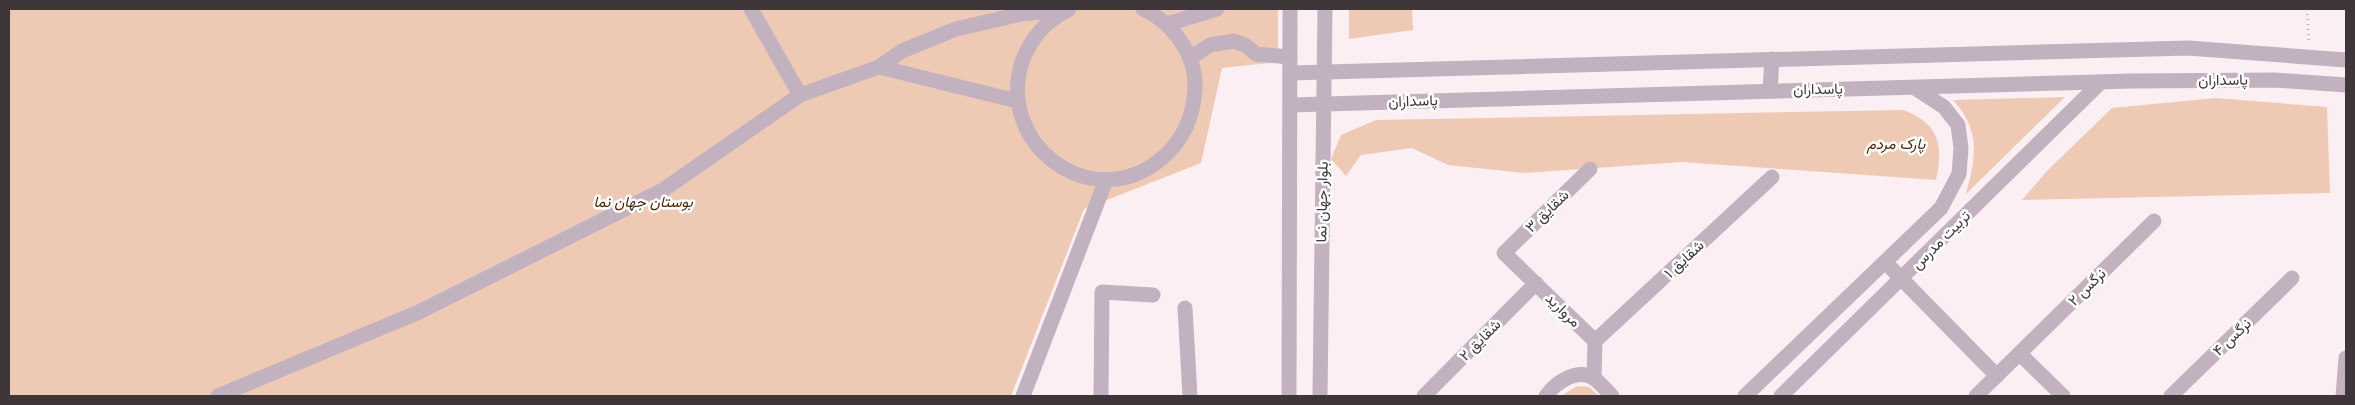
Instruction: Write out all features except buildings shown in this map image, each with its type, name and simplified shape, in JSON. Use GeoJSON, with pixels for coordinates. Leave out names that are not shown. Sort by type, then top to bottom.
{"type":"FeatureCollection","features":[{"type":"Feature","properties":{"kind":"street"},"geometry":{"type":"LineString","coordinates":[[751,9],[800,95]]}},
{"type":"Feature","properties":{"kind":"street"},"geometry":{"type":"LineString","coordinates":[[1069,9],[1046,24],[1028,47],[1018,73],[1017,101],[1024,126],[1028,133],[1038,148],[1057,165],[1080,176],[1106,180],[1130,176],[1153,166],[1172,150],[1186,130],[1194,107],[1195,82],[1190,58],[1180,40],[1167,24],[1143,9]]}},
{"type":"Feature","properties":{"kind":"street"},"geometry":{"type":"LineString","coordinates":[[218,396],[244,391],[419,312],[663,190],[800,95],[878,67],[902,51],[956,30],[1021,14],[1069,9]]}},
{"type":"Feature","properties":{"kind":"street"},"geometry":{"type":"LineString","coordinates":[[1167,24],[1217,9]]}},
{"type":"Feature","properties":{"kind":"street"},"geometry":{"type":"LineString","coordinates":[[1289,396],[1290,9]]}},
{"type":"Feature","properties":{"kind":"street","name":"بلوار جهان نما"},"geometry":{"type":"LineString","coordinates":[[1320,396],[1325,9]]}},
{"type":"Feature","properties":{"kind":"street"},"geometry":{"type":"LineString","coordinates":[[1190,58],[1210,45],[1234,41],[1245,45],[1256,54],[1290,57]]}},
{"type":"Feature","properties":{"kind":"street","name":"پاسداران"},"geometry":{"type":"LineString","coordinates":[[1290,73],[2188,48],[2346,60]]}},
{"type":"Feature","properties":{"kind":"street"},"geometry":{"type":"LineString","coordinates":[[1770,90],[1772,59]]}},
{"type":"Feature","properties":{"kind":"street"},"geometry":{"type":"LineString","coordinates":[[878,67],[1017,101]]}},
{"type":"Feature","properties":{"kind":"street","name":"پاسداران"},"geometry":{"type":"LineString","coordinates":[[1290,105],[1770,90],[2100,83],[2275,80],[2346,85]]}},
{"type":"Feature","properties":{"kind":"street","name":"تربیت مدرس"},"geometry":{"type":"LineString","coordinates":[[1781,396],[2100,83]]}},
{"type":"Feature","properties":{"kind":"street","name":"تربیت مدرس"},"geometry":{"type":"LineString","coordinates":[[1746,396],[1941,208],[1959,174],[1961,148],[1958,125],[1944,107],[1915,88]]}},
{"type":"Feature","properties":{"kind":"street","name":"شقایق ۳"},"geometry":{"type":"LineString","coordinates":[[1504,253],[1590,169]]}},
{"type":"Feature","properties":{"kind":"street","name":"شقایق ۱"},"geometry":{"type":"LineString","coordinates":[[1595,341],[1772,177]]}},
{"type":"Feature","properties":{"kind":"street"},"geometry":{"type":"LineString","coordinates":[[1023,396],[1106,180]]}},
{"type":"Feature","properties":{"kind":"street","name":"نرگس ۲"},"geometry":{"type":"LineString","coordinates":[[1976,396],[2154,221]]}},
{"type":"Feature","properties":{"kind":"street","name":"مروارید"},"geometry":{"type":"LineString","coordinates":[[1504,253],[1595,341]]}},
{"type":"Feature","properties":{"kind":"street"},"geometry":{"type":"LineString","coordinates":[[1886,262],[1997,376]]}},
{"type":"Feature","properties":{"kind":"street","name":"نرگس ۴"},"geometry":{"type":"LineString","coordinates":[[2171,396],[2292,278]]}},
{"type":"Feature","properties":{"kind":"street","name":"شقایق ۲"},"geometry":{"type":"LineString","coordinates":[[1424,396],[1536,283]]}},
{"type":"Feature","properties":{"kind":"street"},"geometry":{"type":"LineString","coordinates":[[1101,396],[1102,292],[1153,295]]}},
{"type":"Feature","properties":{"kind":"street"},"geometry":{"type":"LineString","coordinates":[[1185,308],[1190,396]]}},
{"type":"Feature","properties":{"kind":"street"},"geometry":{"type":"LineString","coordinates":[[1594,378],[1595,341]]}},
{"type":"Feature","properties":{"kind":"street"},"geometry":{"type":"LineString","coordinates":[[2020,354],[2063,396]]}},
{"type":"Feature","properties":{"kind":"street"},"geometry":{"type":"LineString","coordinates":[[2343,396],[2346,358]]}},
{"type":"Feature","properties":{"kind":"street"},"geometry":{"type":"LineString","coordinates":[[1546,396],[1554,387],[1572,376],[1583,374],[1594,378],[1612,396]]}},
{"type":"Feature","properties":{"kind":"path"},"geometry":{"type":"LineString","coordinates":[[2307,9],[2310,56]]}},
{"type":"Feature","properties":{"kind":"green space","name":"بوستان جهان نما"},"geometry":{"type":"Polygon","coordinates":[[[9,9],[1278,9],[1278,62],[1222,68],[1201,163],[1084,209],[1011,396],[9,396],[9,9]]]}},
{"type":"Feature","properties":{"kind":"green space"},"geometry":{"type":"Polygon","coordinates":[[[1349,9],[1412,9],[1413,30],[1349,39],[1349,9]]]}},
{"type":"Feature","properties":{"kind":"green space"},"geometry":{"type":"Polygon","coordinates":[[[2065,97],[1966,194],[1974,156],[1974,144],[1968,122],[1953,100],[2065,97]]]}},
{"type":"Feature","properties":{"kind":"green space"},"geometry":{"type":"Polygon","coordinates":[[[2216,98],[2327,107],[2330,193],[2022,200],[2047,171],[2112,108],[2216,98]]]}},
{"type":"Feature","properties":{"kind":"green space","name":"پارک مردم"},"geometry":{"type":"Polygon","coordinates":[[[1903,110],[1915,115],[1924,122],[1936,137],[1939,146],[1939,156],[1936,180],[1682,162],[1524,173],[1448,165],[1412,148],[1361,155],[1346,176],[1331,159],[1341,135],[1376,120],[1903,110]]]}},
{"type":"Feature","properties":{"kind":"green space"},"geometry":{"type":"Polygon","coordinates":[[[1577,386],[1589,387],[1599,396],[1561,396],[1577,386]]]}}]}
